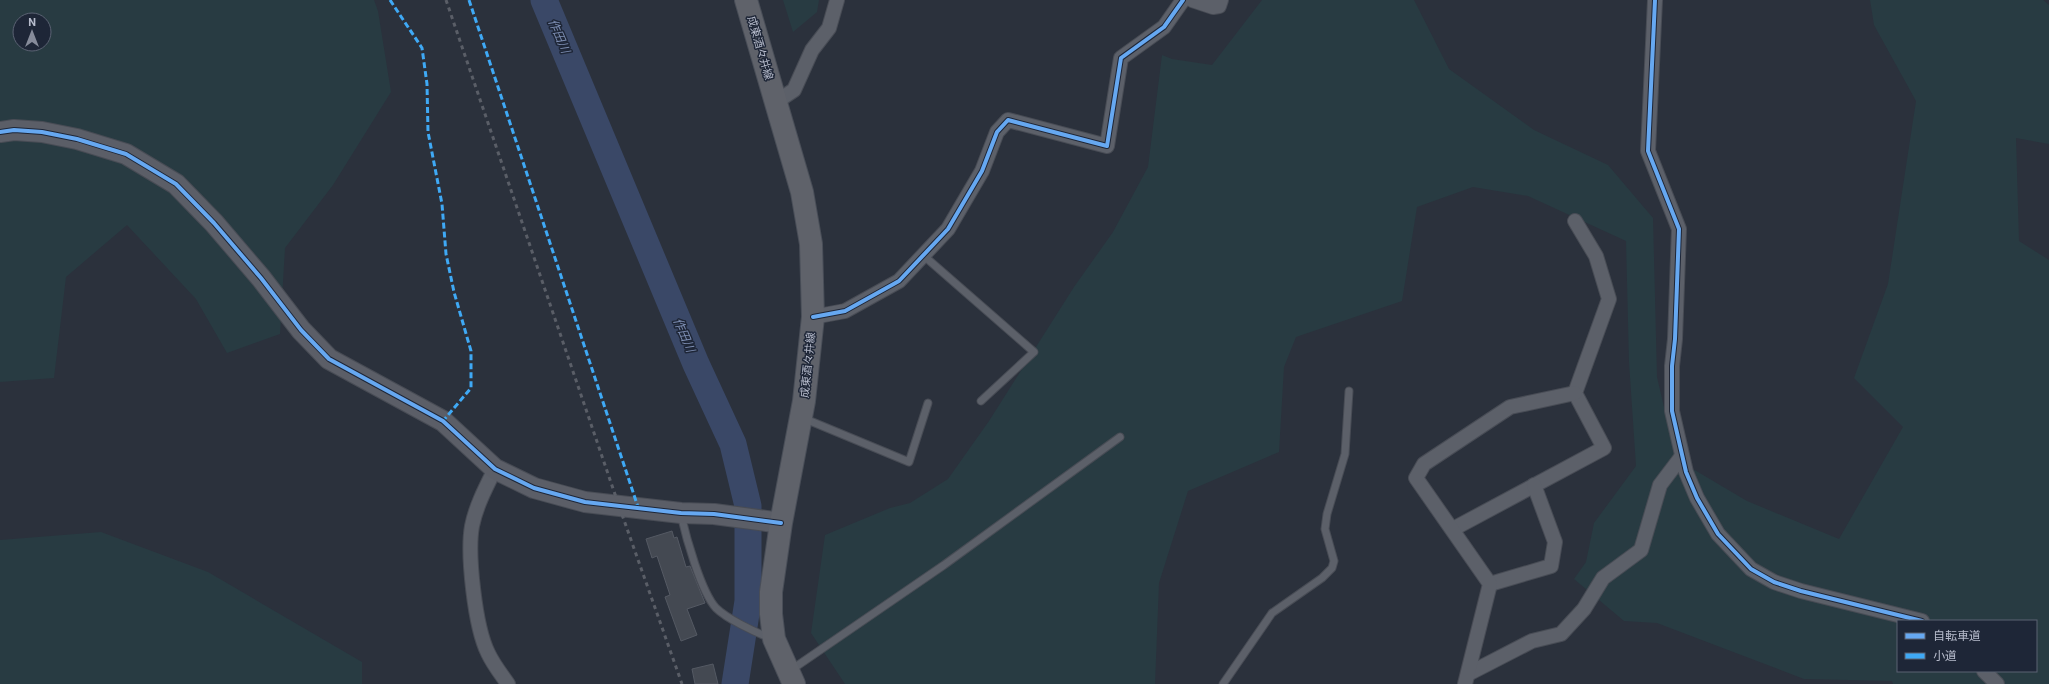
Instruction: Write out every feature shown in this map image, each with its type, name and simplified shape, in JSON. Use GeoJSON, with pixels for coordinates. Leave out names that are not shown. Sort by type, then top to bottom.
{"type":"FeatureCollection","features":[{"type":"Feature","properties":{"kind":"main road","name":"成東酒々井線"},"geometry":{"type":"LineString","coordinates":[[746,0],[802,192],[811,244],[813,317],[801,417],[781,522],[771,592],[771,614],[774,639],[791,678]]}},
{"type":"Feature","properties":{"kind":"street"},"geometry":{"type":"LineString","coordinates":[[776,102],[794,90],[812,50],[829,28],[837,0]]}},
{"type":"Feature","properties":{"kind":"street"},"geometry":{"type":"LineString","coordinates":[[813,317],[845,311],[899,280],[948,229],[982,171],[997,132],[1008,120],[1107,146],[1121,58],[1164,27],[1183,0]]}},
{"type":"Feature","properties":{"kind":"street"},"geometry":{"type":"LineString","coordinates":[[1192,0],[1213,7],[1219,6],[1221,0]]}},
{"type":"Feature","properties":{"kind":"street"},"geometry":{"type":"LineString","coordinates":[[1655,0],[1648,151],[1679,229],[1675,339],[1672,366],[1672,411],[1686,472],[1707,518],[1733,552],[1751,569],[1774,582],[1801,592],[1918,620]]}},
{"type":"Feature","properties":{"kind":"street"},"geometry":{"type":"LineString","coordinates":[[0,132],[14,130],[42,132],[77,139],[126,154],[176,184],[214,223],[261,278],[301,330],[329,359],[443,421],[495,469],[534,488],[585,502],[781,522]]}},
{"type":"Feature","properties":{"kind":"street"},"geometry":{"type":"LineString","coordinates":[[1453,529],[1604,448],[1575,394],[1609,299],[1596,256],[1575,221]]}},
{"type":"Feature","properties":{"kind":"street"},"geometry":{"type":"LineString","coordinates":[[1466,679],[1490,584],[1416,478],[1424,464],[1510,407],[1575,394]]}},
{"type":"Feature","properties":{"kind":"street"},"geometry":{"type":"LineString","coordinates":[[1466,679],[1532,641],[1561,634],[1584,609],[1603,578],[1641,550],[1660,485],[1682,456]]}},
{"type":"Feature","properties":{"kind":"street"},"geometry":{"type":"LineString","coordinates":[[495,469],[482,496],[472,526],[471,563],[476,618],[488,653],[508,684]]}},
{"type":"Feature","properties":{"kind":"street"},"geometry":{"type":"LineString","coordinates":[[1490,584],[1551,566],[1555,542],[1534,485]]}},
{"type":"Feature","properties":{"kind":"street"},"geometry":{"type":"LineString","coordinates":[[1985,672],[1997,684]]}},
{"type":"Feature","properties":{"kind":"lane"},"geometry":{"type":"LineString","coordinates":[[923,255],[1034,352],[981,401]]}},
{"type":"Feature","properties":{"kind":"lane"},"geometry":{"type":"LineString","coordinates":[[1223,684],[1272,613],[1322,578],[1332,568],[1334,561],[1325,529],[1327,514],[1345,454],[1349,392]]}},
{"type":"Feature","properties":{"kind":"lane"},"geometry":{"type":"LineString","coordinates":[[801,417],[910,462],[928,403]]}},
{"type":"Feature","properties":{"kind":"lane"},"geometry":{"type":"LineString","coordinates":[[791,678],[1120,437]]}},
{"type":"Feature","properties":{"kind":"lane"},"geometry":{"type":"LineString","coordinates":[[681,513],[688,543],[708,596],[716,608],[754,631],[774,639]]}},
{"type":"Feature","properties":{"kind":"shaded area"},"geometry":{"type":"Polygon","coordinates":[[[0,0],[374,0],[378,11],[391,92],[333,185],[285,248],[280,334],[227,353],[196,299],[127,225],[66,277],[54,378],[0,382],[0,0]]]}},
{"type":"Feature","properties":{"kind":"shaded area"},"geometry":{"type":"Polygon","coordinates":[[[783,0],[819,0],[817,12],[793,32],[783,0]]]}},
{"type":"Feature","properties":{"kind":"shaded area"},"geometry":{"type":"Polygon","coordinates":[[[1262,0],[1414,0],[1449,69],[1534,130],[1608,165],[1653,218],[1657,377],[1676,459],[1747,501],[1839,539],[1903,427],[1854,378],[1888,284],[1916,101],[1874,25],[1870,0],[2043,0],[2049,5],[2049,144],[2016,138],[2019,241],[2049,260],[2049,684],[1893,684],[1892,681],[1804,679],[1657,623],[1624,621],[1574,579],[1586,562],[1594,523],[1636,466],[1629,362],[1626,241],[1528,196],[1473,187],[1417,207],[1402,301],[1296,337],[1284,367],[1279,452],[1188,491],[1159,583],[1155,684],[845,684],[811,633],[825,535],[890,508],[910,503],[948,479],[989,421],[1074,287],[1113,232],[1148,167],[1162,55],[1172,59],[1212,65],[1262,0]]]}},
{"type":"Feature","properties":{"kind":"shaded area"},"geometry":{"type":"Polygon","coordinates":[[[101,532],[208,572],[362,662],[362,684],[0,684],[0,540],[101,532]]]}},
{"type":"Feature","properties":{"kind":"building"},"geometry":{"type":"Polygon","coordinates":[[[672,531],[674,538],[677,537],[686,567],[690,566],[705,603],[687,609],[697,635],[681,641],[665,597],[670,595],[657,556],[652,558],[646,539],[672,531]]]}},
{"type":"Feature","properties":{"kind":"building"},"geometry":{"type":"Polygon","coordinates":[[[713,664],[718,684],[695,684],[692,669],[713,664]]]}},
{"type":"Feature","properties":{"kind":"waterway","name":"作田川"},"geometry":{"type":"LineString","coordinates":[[544,0],[696,364],[733,444],[748,506],[748,601],[735,684]]}},
{"type":"Feature","properties":{"kind":"railway"},"geometry":{"type":"LineString","coordinates":[[446,0],[619,506],[682,684]]}},
{"type":"Feature","properties":{"kind":"marked path"},"geometry":{"type":"LineString","coordinates":[[390,0],[422,48],[427,84],[428,132],[442,204],[446,254],[454,292],[471,351],[471,388],[443,421]]}},
{"type":"Feature","properties":{"kind":"marked path"},"geometry":{"type":"LineString","coordinates":[[469,0],[638,507]]}},
{"type":"Feature","properties":{"kind":"cycle path"},"geometry":{"type":"LineString","coordinates":[[813,317],[845,311],[899,281],[948,229],[982,171],[997,132],[1008,120],[1107,146],[1121,58],[1164,27],[1183,0]]}},
{"type":"Feature","properties":{"kind":"cycle path"},"geometry":{"type":"LineString","coordinates":[[1655,0],[1648,151],[1679,229],[1675,339],[1672,366],[1672,411],[1686,472],[1697,498],[1718,534],[1751,569],[1774,582],[1801,591],[1918,620]]}},
{"type":"Feature","properties":{"kind":"cycle path"},"geometry":{"type":"LineString","coordinates":[[0,132],[14,130],[42,132],[77,139],[126,154],[176,184],[214,223],[261,278],[301,330],[329,359],[443,421],[495,469],[534,488],[585,502],[681,513],[714,514],[781,523]]}}]}
